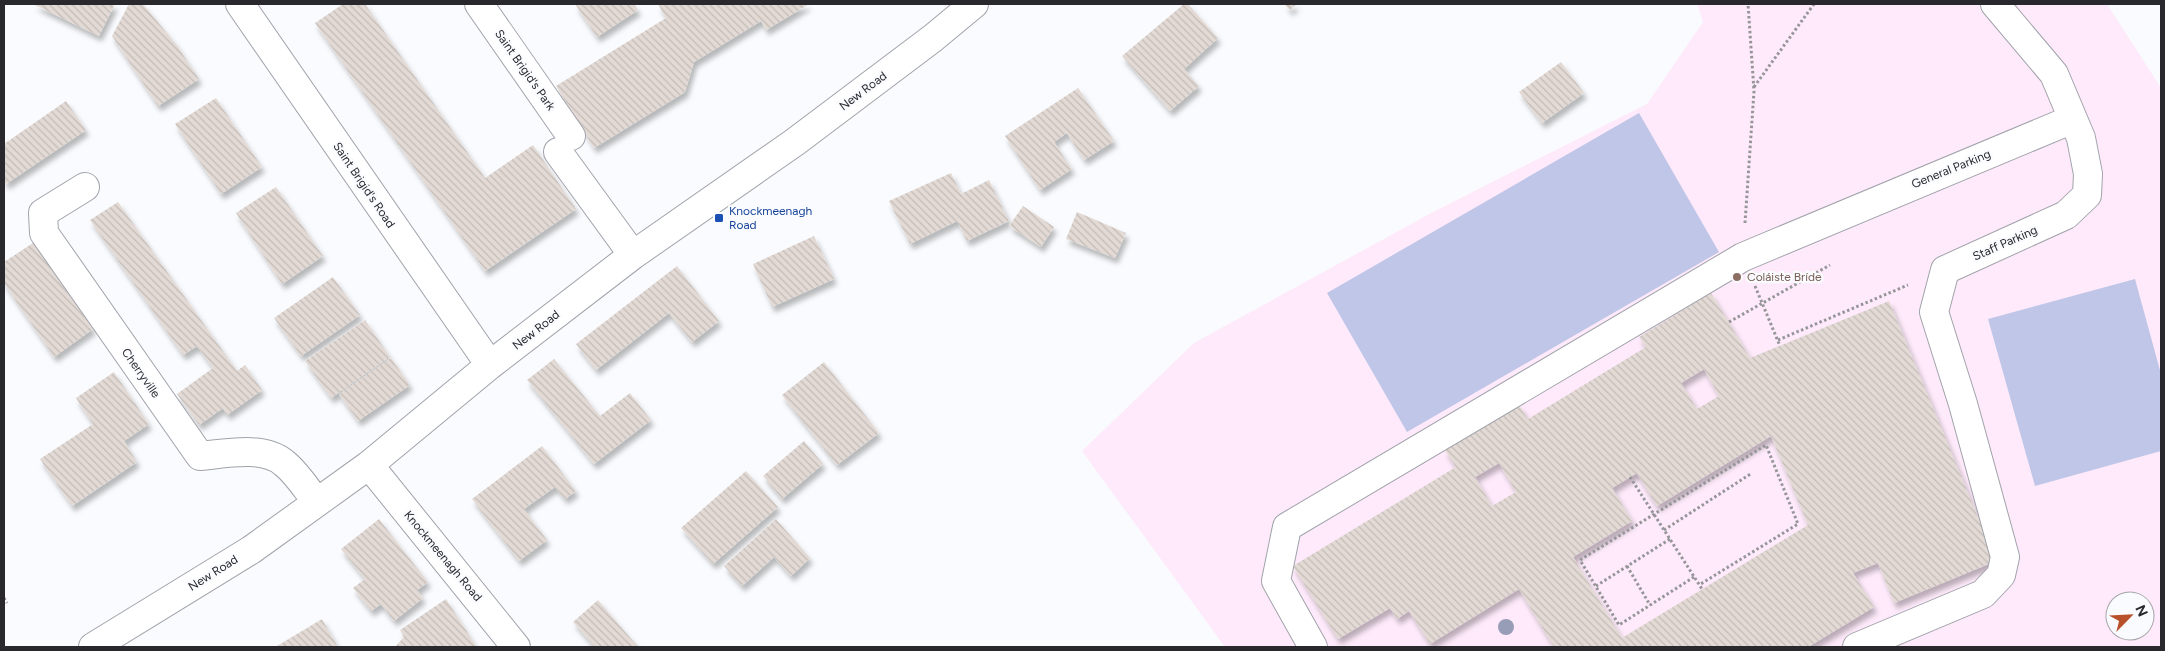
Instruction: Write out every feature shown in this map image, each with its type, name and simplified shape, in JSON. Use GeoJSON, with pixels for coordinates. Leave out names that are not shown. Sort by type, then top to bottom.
{"type":"FeatureCollection","features":[{"type":"Feature","properties":{"kind":"street","name":"Saint Brigid's Road"},"geometry":{"type":"LineString","coordinates":[[240,4],[490,365]]}},
{"type":"Feature","properties":{"kind":"street","name":"Saint Brigid's Park"},"geometry":{"type":"LineString","coordinates":[[479,4],[633,255]]}},
{"type":"Feature","properties":{"kind":"street","name":"New Road"},"geometry":{"type":"LineString","coordinates":[[93,647],[251,550],[369,465],[490,365],[633,255],[795,142],[933,38],[974,4]]}},
{"type":"Feature","properties":{"kind":"street"},"geometry":{"type":"LineString","coordinates":[[1995,4],[2054,74],[2073,119]]}},
{"type":"Feature","properties":{"kind":"street","name":"Staff Parking"},"geometry":{"type":"LineString","coordinates":[[1944,270],[2066,215],[2087,196],[2088,182],[2081,138],[2073,119]]}},
{"type":"Feature","properties":{"kind":"street","name":"General Parking"},"geometry":{"type":"LineString","coordinates":[[1313,647],[1276,581],[1288,527],[1743,257],[2073,119]]}},
{"type":"Feature","properties":{"kind":"street","name":"Cherryville"},"geometry":{"type":"LineString","coordinates":[[85,187],[43,213],[44,232],[200,456],[239,452],[265,454],[284,462],[317,502]]}},
{"type":"Feature","properties":{"kind":"street"},"geometry":{"type":"LineString","coordinates":[[1857,647],[1983,594],[2001,575],[2005,557],[1963,404],[1934,312],[1944,270]]}},
{"type":"Feature","properties":{"kind":"street","name":"Knockmeenagh Road"},"geometry":{"type":"LineString","coordinates":[[369,465],[516,647]]}},
{"type":"Feature","properties":{"kind":"path"},"geometry":{"type":"LineString","coordinates":[[1748,4],[1753,87],[1743,257],[1780,346]]}},
{"type":"Feature","properties":{"kind":"path"},"geometry":{"type":"LineString","coordinates":[[1753,87],[1814,4]]}},
{"type":"Feature","properties":{"kind":"path"},"geometry":{"type":"LineString","coordinates":[[1729,322],[1830,264]]}},
{"type":"Feature","properties":{"kind":"path"},"geometry":{"type":"LineString","coordinates":[[1778,340],[1944,270]]}},
{"type":"Feature","properties":{"kind":"path"},"geometry":{"type":"LineString","coordinates":[[1694,577],[1619,625],[1580,560],[1766,445],[1798,524],[1699,585]]}},
{"type":"Feature","properties":{"kind":"path"},"geometry":{"type":"LineString","coordinates":[[1664,530],[1752,474]]}},
{"type":"Feature","properties":{"kind":"path"},"geometry":{"type":"LineString","coordinates":[[1630,477],[1702,589]]}},
{"type":"Feature","properties":{"kind":"path"},"geometry":{"type":"LineString","coordinates":[[1596,586],[1670,539]]}},
{"type":"Feature","properties":{"kind":"path"},"geometry":{"type":"LineString","coordinates":[[1627,566],[1650,605]]}},
{"type":"Feature","properties":{"kind":"path"},"geometry":{"type":"LineString","coordinates":[[4,598],[7,603]]}},
{"type":"Feature","properties":{"kind":"shaded area","name":"Coláiste Bríde"},"geometry":{"type":"Polygon","coordinates":[[[1697,4],[2107,4],[2161,88],[2161,647],[1225,647],[1082,451],[1194,343],[1433,212],[1647,104],[1703,22],[1697,4]]]}},
{"type":"Feature","properties":{"kind":"shaded area"},"geometry":{"type":"Polygon","coordinates":[[[1639,113],[1719,252],[1407,432],[1327,293],[1639,113]]]}},
{"type":"Feature","properties":{"kind":"shaded area"},"geometry":{"type":"Polygon","coordinates":[[[2135,279],[2161,374],[2161,451],[2035,486],[1988,319],[2135,279]]]}},
{"type":"Feature","properties":{"kind":"building"},"geometry":{"type":"Polygon","coordinates":[[[33,4],[115,4],[99,36],[33,4]]]}},
{"type":"Feature","properties":{"kind":"building"},"geometry":{"type":"Polygon","coordinates":[[[129,4],[143,4],[176,44],[199,79],[158,106],[112,36],[129,4]]]}},
{"type":"Feature","properties":{"kind":"building"},"geometry":{"type":"Polygon","coordinates":[[[343,4],[365,4],[485,178],[533,145],[576,209],[485,271],[315,23],[343,4]]]}},
{"type":"Feature","properties":{"kind":"building"},"geometry":{"type":"Polygon","coordinates":[[[575,4],[634,4],[638,10],[597,37],[575,4]]]}},
{"type":"Feature","properties":{"kind":"building"},"geometry":{"type":"Polygon","coordinates":[[[658,4],[809,4],[766,30],[761,21],[694,62],[685,92],[594,148],[556,86],[666,18],[658,4]]]}},
{"type":"Feature","properties":{"kind":"building"},"geometry":{"type":"Polygon","coordinates":[[[1184,4],[1188,4],[1218,38],[1184,69],[1199,86],[1170,111],[1122,56],[1184,4]]]}},
{"type":"Feature","properties":{"kind":"building"},"geometry":{"type":"Polygon","coordinates":[[[1284,4],[1297,4],[1290,10],[1284,4]]]}},
{"type":"Feature","properties":{"kind":"building"},"geometry":{"type":"Polygon","coordinates":[[[1561,62],[1584,93],[1542,123],[1519,92],[1561,62]]]}},
{"type":"Feature","properties":{"kind":"building"},"geometry":{"type":"Polygon","coordinates":[[[1078,88],[1114,141],[1084,160],[1067,133],[1054,142],[1072,169],[1040,190],[1005,136],[1078,88]]]}},
{"type":"Feature","properties":{"kind":"building"},"geometry":{"type":"Polygon","coordinates":[[[216,98],[262,167],[221,194],[175,124],[216,98]]]}},
{"type":"Feature","properties":{"kind":"building"},"geometry":{"type":"Polygon","coordinates":[[[66,101],[86,130],[6,184],[4,181],[4,144],[66,101]]]}},
{"type":"Feature","properties":{"kind":"building"},"geometry":{"type":"Polygon","coordinates":[[[951,173],[961,194],[989,180],[1009,221],[967,241],[957,221],[910,244],[889,201],[951,173]]]}},
{"type":"Feature","properties":{"kind":"building"},"geometry":{"type":"Polygon","coordinates":[[[276,187],[323,256],[282,284],[236,213],[276,187]]]}},
{"type":"Feature","properties":{"kind":"building"},"geometry":{"type":"Polygon","coordinates":[[[118,202],[237,371],[245,365],[262,390],[227,415],[223,408],[199,425],[177,394],[213,368],[197,346],[183,355],[90,220],[118,202]]]}},
{"type":"Feature","properties":{"kind":"building"},"geometry":{"type":"Polygon","coordinates":[[[1023,206],[1054,227],[1041,247],[1009,226],[1023,206]]]}},
{"type":"Feature","properties":{"kind":"building"},"geometry":{"type":"Polygon","coordinates":[[[1077,212],[1126,233],[1115,258],[1066,239],[1077,212]]]}},
{"type":"Feature","properties":{"kind":"building"},"geometry":{"type":"Polygon","coordinates":[[[814,236],[834,279],[772,307],[753,264],[814,236]]]}},
{"type":"Feature","properties":{"kind":"building"},"geometry":{"type":"Polygon","coordinates":[[[33,243],[93,329],[54,357],[4,283],[4,262],[33,243]]]}},
{"type":"Feature","properties":{"kind":"building"},"geometry":{"type":"Polygon","coordinates":[[[677,266],[719,321],[692,342],[669,313],[596,370],[576,344],[677,266]]]}},
{"type":"Feature","properties":{"kind":"building"},"geometry":{"type":"Polygon","coordinates":[[[333,277],[360,315],[301,356],[274,318],[333,277]]]}},
{"type":"Feature","properties":{"kind":"building"},"geometry":{"type":"Polygon","coordinates":[[[1711,293],[1750,358],[1889,301],[1996,561],[1894,603],[1878,563],[1853,573],[1874,607],[1808,647],[1554,647],[1519,589],[1430,644],[1409,611],[1397,619],[1390,608],[1338,639],[1293,566],[1456,467],[1445,450],[1519,405],[1528,419],[1646,347],[1639,337],[1711,293]],[[1704,369],[1681,383],[1697,409],[1719,396],[1704,369]],[[1771,436],[1657,506],[1637,473],[1612,488],[1632,521],[1573,557],[1622,638],[1808,525],[1771,436]],[[1499,463],[1475,477],[1492,506],[1516,492],[1499,463]]]}},
{"type":"Feature","properties":{"kind":"building"},"geometry":{"type":"Polygon","coordinates":[[[365,320],[390,357],[331,398],[305,361],[365,320]]]}},
{"type":"Feature","properties":{"kind":"building"},"geometry":{"type":"Polygon","coordinates":[[[391,358],[410,385],[358,421],[339,394],[391,358]]]}},
{"type":"Feature","properties":{"kind":"building"},"geometry":{"type":"Polygon","coordinates":[[[554,359],[600,416],[630,393],[651,420],[594,464],[527,380],[554,359]]]}},
{"type":"Feature","properties":{"kind":"building"},"geometry":{"type":"Polygon","coordinates":[[[824,362],[879,433],[837,465],[782,395],[824,362]]]}},
{"type":"Feature","properties":{"kind":"building"},"geometry":{"type":"Polygon","coordinates":[[[114,372],[149,424],[124,441],[137,462],[72,506],[40,459],[93,424],[76,398],[114,372]]]}},
{"type":"Feature","properties":{"kind":"building"},"geometry":{"type":"Polygon","coordinates":[[[804,441],[823,464],[782,499],[763,476],[804,441]]]}},
{"type":"Feature","properties":{"kind":"building"},"geometry":{"type":"Polygon","coordinates":[[[542,446],[576,491],[565,499],[555,487],[524,509],[547,540],[519,561],[472,499],[542,446]]]}},
{"type":"Feature","properties":{"kind":"building"},"geometry":{"type":"Polygon","coordinates":[[[746,471],[778,507],[713,564],[681,528],[746,471]]]}},
{"type":"Feature","properties":{"kind":"building"},"geometry":{"type":"Polygon","coordinates":[[[379,519],[428,582],[417,590],[423,598],[394,621],[381,604],[371,611],[353,588],[365,579],[341,549],[379,519]]]}},
{"type":"Feature","properties":{"kind":"building"},"geometry":{"type":"Polygon","coordinates":[[[776,519],[810,558],[791,576],[774,557],[742,586],[724,566],[776,519]]]}},
{"type":"Feature","properties":{"kind":"building"},"geometry":{"type":"Polygon","coordinates":[[[446,599],[476,646],[395,647],[404,637],[400,630],[446,599]]]}},
{"type":"Feature","properties":{"kind":"building"},"geometry":{"type":"Polygon","coordinates":[[[598,600],[639,647],[595,647],[573,622],[598,600]]]}},
{"type":"Feature","properties":{"kind":"building"},"geometry":{"type":"Polygon","coordinates":[[[322,619],[338,647],[274,647],[277,646],[322,619]]]}},
{"type":"Feature","properties":{"kind":"place","name":"Knockmeenagh Road"},"geometry":{"type":"Point","coordinates":[719,218]}},
{"type":"Feature","properties":{"kind":"place","name":"Coláiste Bríde"},"geometry":{"type":"Point","coordinates":[1737,277]}}]}
